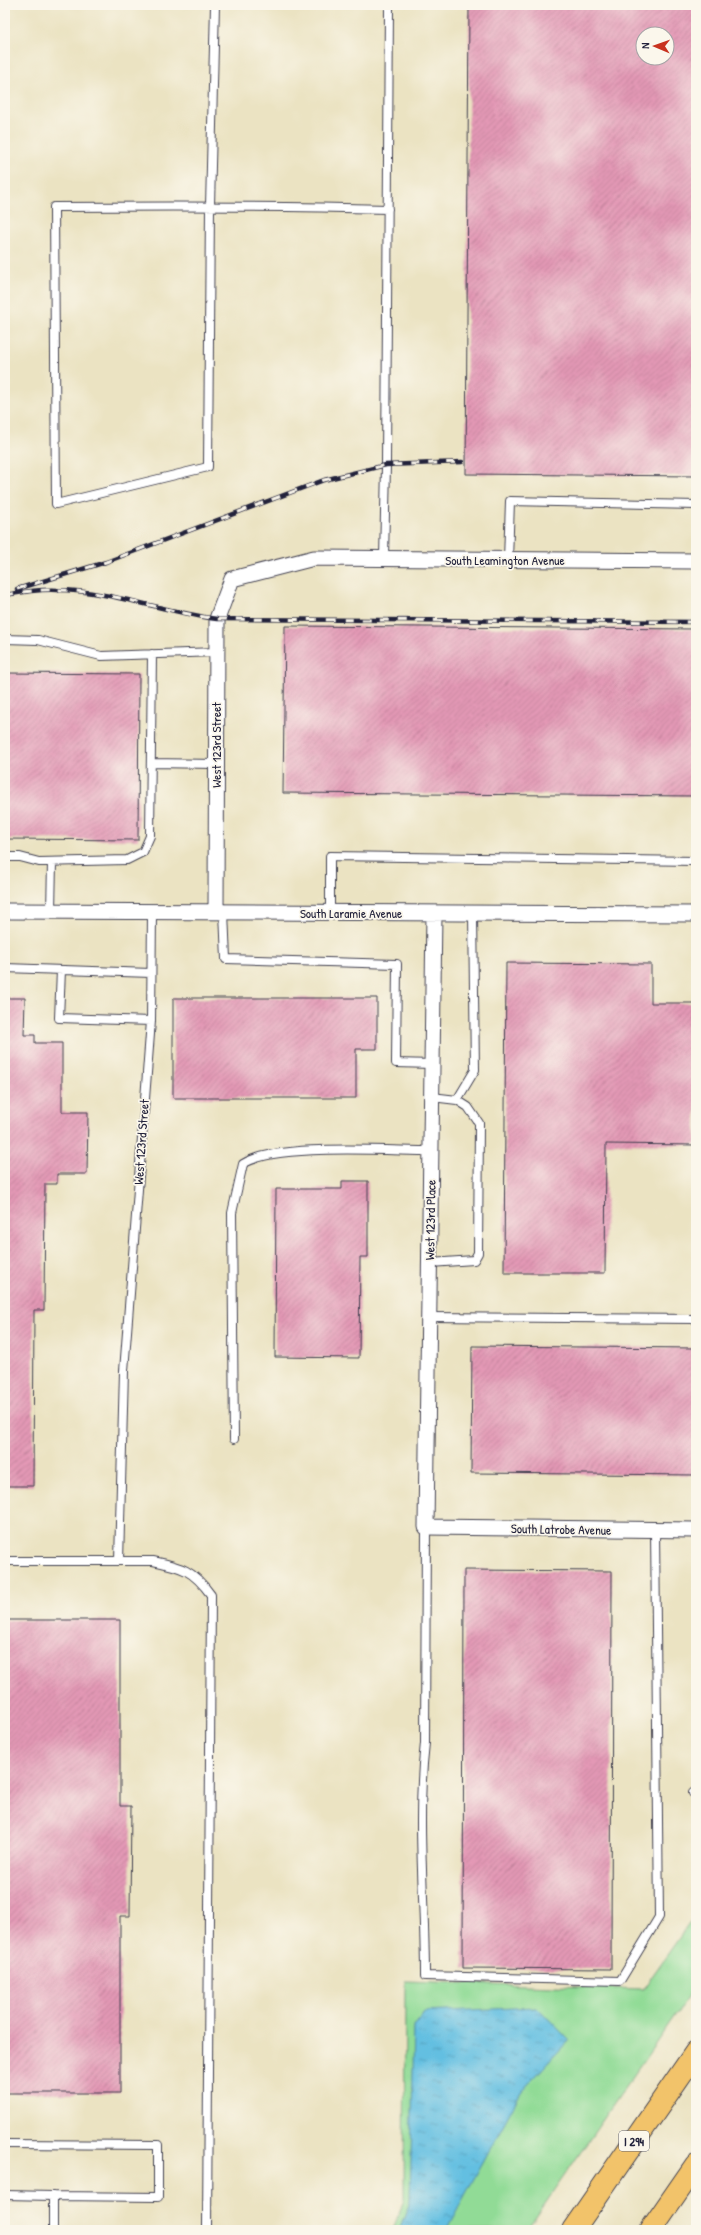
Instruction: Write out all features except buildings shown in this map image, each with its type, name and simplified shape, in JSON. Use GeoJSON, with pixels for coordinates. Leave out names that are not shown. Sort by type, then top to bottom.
{"type":"FeatureCollection","features":[{"type":"Feature","properties":{"kind":"highway","name":"I 294"},"geometry":{"type":"LineString","coordinates":[[573,2230],[696,2052]]}},
{"type":"Feature","properties":{"kind":"highway"},"geometry":{"type":"LineString","coordinates":[[651,2230],[696,2165]]}},
{"type":"Feature","properties":{"kind":"street","name":"South Leamington Avenue"},"geometry":{"type":"LineString","coordinates":[[232,580],[314,558],[696,561]]}},
{"type":"Feature","properties":{"kind":"street","name":"West 123rd Street"},"geometry":{"type":"LineString","coordinates":[[220,912],[216,764],[217,619],[232,580]]}},
{"type":"Feature","properties":{"kind":"street","name":"South Laramie Avenue"},"geometry":{"type":"LineString","coordinates":[[5,911],[696,914]]}},
{"type":"Feature","properties":{"kind":"street","name":"West 123rd Place"},"geometry":{"type":"LineString","coordinates":[[426,1527],[434,913]]}},
{"type":"Feature","properties":{"kind":"street","name":"South Latrobe Avenue"},"geometry":{"type":"LineString","coordinates":[[426,1527],[696,1530]]}},
{"type":"Feature","properties":{"kind":"lane"},"geometry":{"type":"LineString","coordinates":[[215,5],[210,206],[208,468],[56,504],[54,207],[210,206],[388,209]]}},
{"type":"Feature","properties":{"kind":"lane"},"geometry":{"type":"LineString","coordinates":[[384,559],[389,5]]}},
{"type":"Feature","properties":{"kind":"lane"},"geometry":{"type":"LineString","coordinates":[[508,560],[510,501],[696,505]]}},
{"type":"Feature","properties":{"kind":"lane"},"geometry":{"type":"LineString","coordinates":[[5,639],[38,640],[101,656],[217,652]]}},
{"type":"Feature","properties":{"kind":"lane"},"geometry":{"type":"LineString","coordinates":[[5,857],[20,857],[39,862],[127,860],[143,852],[150,836],[152,654]]}},
{"type":"Feature","properties":{"kind":"lane"},"geometry":{"type":"LineString","coordinates":[[151,763],[216,764]]}},
{"type":"Feature","properties":{"kind":"lane"},"geometry":{"type":"LineString","coordinates":[[330,913],[330,856],[696,861]]}},
{"type":"Feature","properties":{"kind":"lane"},"geometry":{"type":"LineString","coordinates":[[51,912],[52,862]]}},
{"type":"Feature","properties":{"kind":"lane","name":"West 123rd Street"},"geometry":{"type":"LineString","coordinates":[[119,1561],[124,1371],[151,1021],[152,912]]}},
{"type":"Feature","properties":{"kind":"lane"},"geometry":{"type":"LineString","coordinates":[[220,912],[226,959],[396,964],[396,1063],[432,1064]]}},
{"type":"Feature","properties":{"kind":"lane"},"geometry":{"type":"LineString","coordinates":[[457,1100],[475,1070],[473,913]]}},
{"type":"Feature","properties":{"kind":"lane"},"geometry":{"type":"LineString","coordinates":[[5,968],[151,973]]}},
{"type":"Feature","properties":{"kind":"lane"},"geometry":{"type":"LineString","coordinates":[[61,970],[59,1018],[151,1021]]}},
{"type":"Feature","properties":{"kind":"lane"},"geometry":{"type":"LineString","coordinates":[[430,1263],[474,1260],[478,1253],[479,1123],[468,1107],[457,1100],[432,1097]]}},
{"type":"Feature","properties":{"kind":"lane"},"geometry":{"type":"LineString","coordinates":[[234,1439],[232,1213],[243,1164],[251,1158],[287,1151],[431,1151]]}},
{"type":"Feature","properties":{"kind":"lane"},"geometry":{"type":"LineString","coordinates":[[429,1317],[696,1319]]}},
{"type":"Feature","properties":{"kind":"lane"},"geometry":{"type":"LineString","coordinates":[[426,1527],[425,1743],[422,1764],[421,1878],[425,1976],[620,1981],[659,1917],[655,1530]]}},
{"type":"Feature","properties":{"kind":"lane"},"geometry":{"type":"LineString","coordinates":[[5,1561],[153,1561],[176,1566],[198,1578],[210,1595],[207,2230]]}},
{"type":"Feature","properties":{"kind":"lane"},"geometry":{"type":"LineString","coordinates":[[5,2144],[158,2146],[158,2197],[5,2195]]}},
{"type":"Feature","properties":{"kind":"lane"},"geometry":{"type":"LineString","coordinates":[[52,2230],[53,2196]]}},
{"type":"Feature","properties":{"kind":"green space"},"geometry":{"type":"Polygon","coordinates":[[[696,1914],[696,1985],[527,2230],[393,2230],[404,2198],[405,1981],[643,1989],[696,1914]]]}},
{"type":"Feature","properties":{"kind":"water"},"geometry":{"type":"Polygon","coordinates":[[[537,2007],[569,2040],[521,2092],[446,2230],[399,2230],[410,2201],[414,2027],[424,2012],[537,2007]]]}},
{"type":"Feature","properties":{"kind":"railway"},"geometry":{"type":"LineString","coordinates":[[17,589],[106,562],[324,480],[386,465],[462,462]]}},
{"type":"Feature","properties":{"kind":"railway"},"geometry":{"type":"LineString","coordinates":[[5,595],[44,590],[76,591],[116,597],[177,612],[217,619],[696,622]]}}]}
